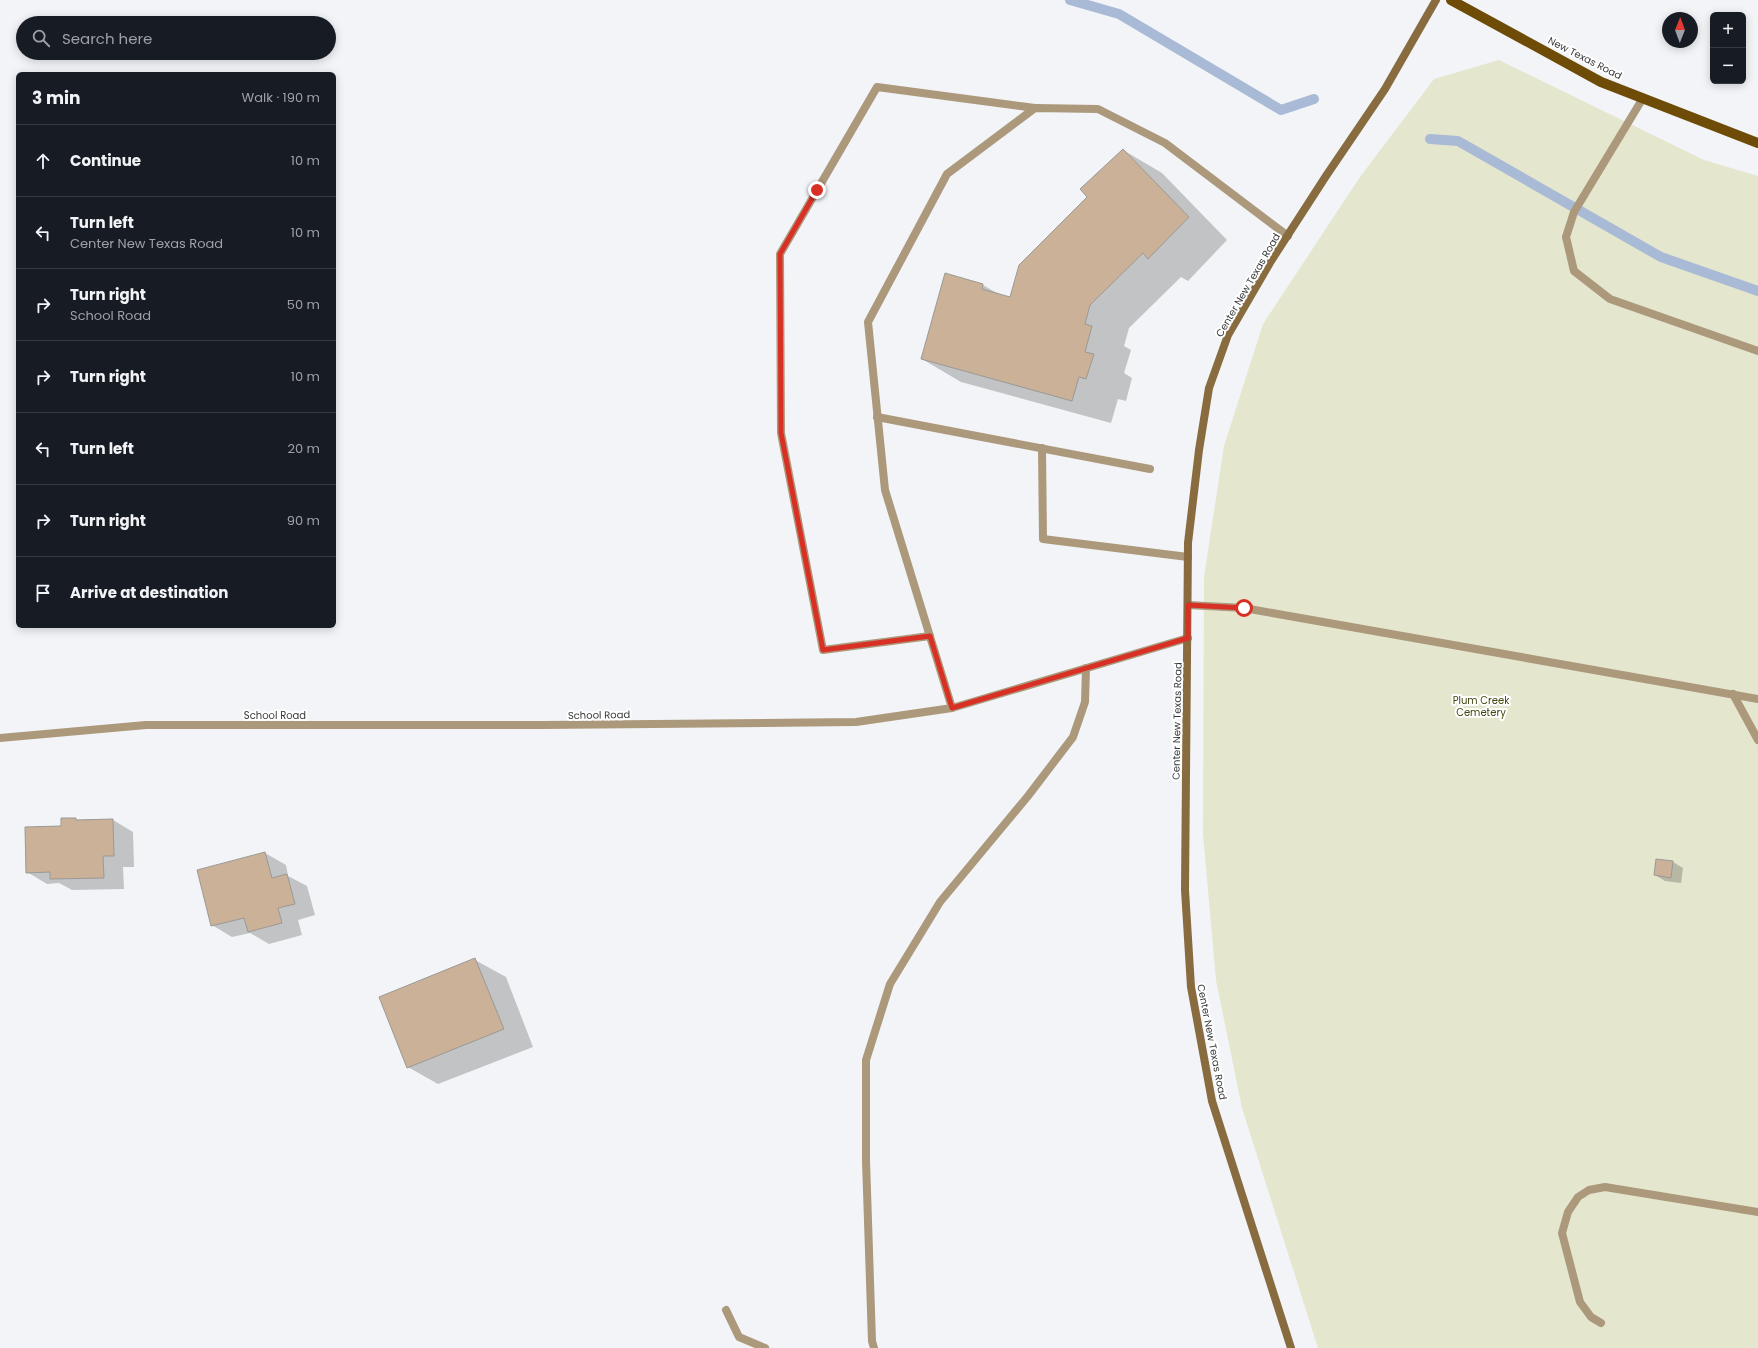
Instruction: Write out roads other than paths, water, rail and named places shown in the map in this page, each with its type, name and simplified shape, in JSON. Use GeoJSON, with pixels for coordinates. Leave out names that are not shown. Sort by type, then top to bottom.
{"type":"FeatureCollection","features":[{"type":"Feature","properties":{"kind":"main road","name":"New Texas Road"},"geometry":{"type":"LineString","coordinates":[[1451,0],[1601,82],[1758,143]]}},
{"type":"Feature","properties":{"kind":"street","name":"Center New Texas Road"},"geometry":{"type":"LineString","coordinates":[[1291,1348],[1212,1101],[1191,987],[1185,890],[1188,557],[1199,450],[1209,388],[1228,335],[1326,176],[1385,89],[1436,0]]}},
{"type":"Feature","properties":{"kind":"street"},"geometry":{"type":"LineString","coordinates":[[930,636],[823,650],[781,433],[780,254],[877,88],[1035,108],[1098,109],[1165,143],[1288,236]]}},
{"type":"Feature","properties":{"kind":"street"},"geometry":{"type":"LineString","coordinates":[[1643,98],[1574,212],[1566,237],[1574,271],[1610,299],[1758,351]]}},
{"type":"Feature","properties":{"kind":"street"},"geometry":{"type":"LineString","coordinates":[[952,708],[885,490],[868,322],[946,174],[1035,108]]}},
{"type":"Feature","properties":{"kind":"street"},"geometry":{"type":"LineString","coordinates":[[877,417],[1150,469]]}},
{"type":"Feature","properties":{"kind":"street"},"geometry":{"type":"LineString","coordinates":[[1042,448],[1043,539],[1188,557]]}},
{"type":"Feature","properties":{"kind":"street"},"geometry":{"type":"LineString","coordinates":[[1188,605],[1244,608],[1758,699]]}},
{"type":"Feature","properties":{"kind":"street","name":"School Road"},"geometry":{"type":"LineString","coordinates":[[0,738],[146,725],[544,725],[856,722],[952,708],[1188,638]]}},
{"type":"Feature","properties":{"kind":"street"},"geometry":{"type":"LineString","coordinates":[[864,1348],[873,1345],[866,1161],[866,1060],[890,984],[940,902],[1028,796],[1073,737],[1085,702],[1086,668]]}},
{"type":"Feature","properties":{"kind":"street"},"geometry":{"type":"LineString","coordinates":[[1733,694],[1758,740]]}},
{"type":"Feature","properties":{"kind":"street"},"geometry":{"type":"LineString","coordinates":[[1601,1323],[1591,1317],[1580,1302],[1562,1233],[1568,1212],[1578,1198],[1589,1190],[1605,1187],[1758,1212]]}},
{"type":"Feature","properties":{"kind":"street"},"geometry":{"type":"LineString","coordinates":[[726,1310],[740,1337],[765,1348]]}},
{"type":"Feature","properties":{"kind":"waterway"},"geometry":{"type":"LineString","coordinates":[[1070,0],[1119,14],[1281,110],[1314,99]]}},
{"type":"Feature","properties":{"kind":"waterway"},"geometry":{"type":"LineString","coordinates":[[1430,139],[1458,141],[1661,257],[1758,291]]}},
{"type":"Feature","properties":{"kind":"park label","name":"Plum Creek Cemetery"},"geometry":{"type":"Point","coordinates":[1481,706]}}]}
